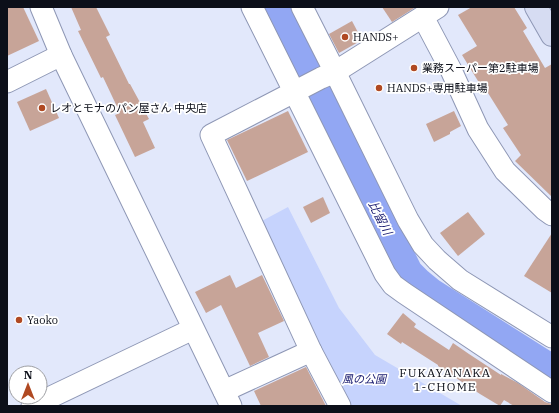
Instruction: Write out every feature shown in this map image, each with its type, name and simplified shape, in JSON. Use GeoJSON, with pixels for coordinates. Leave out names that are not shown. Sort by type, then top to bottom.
{"type":"FeatureCollection","features":[{"type":"Feature","properties":{"kind":"street"},"geometry":{"type":"LineString","coordinates":[[41,7],[61,55],[227,398],[311,351]]}},
{"type":"Feature","properties":{"kind":"street"},"geometry":{"type":"LineString","coordinates":[[252,7],[313,82],[408,220],[423,245],[436,260],[460,280],[552,337]]}},
{"type":"Feature","properties":{"kind":"street"},"geometry":{"type":"LineString","coordinates":[[302,7],[313,82],[385,274],[393,285],[410,298],[552,392]]}},
{"type":"Feature","properties":{"kind":"street"},"geometry":{"type":"LineString","coordinates":[[536,7],[552,35]]}},
{"type":"Feature","properties":{"kind":"street"},"geometry":{"type":"LineString","coordinates":[[340,406],[311,351],[211,134],[313,82],[430,12],[451,70],[478,129],[505,171],[544,210],[552,215]]}},
{"type":"Feature","properties":{"kind":"street"},"geometry":{"type":"LineString","coordinates":[[7,82],[61,55]]}},
{"type":"Feature","properties":{"kind":"street"},"geometry":{"type":"LineString","coordinates":[[32,406],[193,329]]}},
{"type":"Feature","properties":{"kind":"green space","name":"風の公園"},"geometry":{"type":"Polygon","coordinates":[[[288,207],[339,308],[375,355],[462,406],[347,406],[260,222],[288,207]]]}},
{"type":"Feature","properties":{"kind":"building"},"geometry":{"type":"Polygon","coordinates":[[[7,7],[23,7],[39,41],[7,56],[7,7]]]}},
{"type":"Feature","properties":{"kind":"building"},"geometry":{"type":"Polygon","coordinates":[[[71,7],[96,7],[110,35],[106,37],[129,84],[149,119],[143,122],[155,148],[135,157],[115,115],[120,113],[103,77],[101,78],[78,31],[81,30],[71,7]]]}},
{"type":"Feature","properties":{"kind":"building","name":"HANDS+"},"geometry":{"type":"Polygon","coordinates":[[[382,7],[416,7],[392,22],[382,7]]]}},
{"type":"Feature","properties":{"kind":"building"},"geometry":{"type":"Polygon","coordinates":[[[472,7],[514,7],[527,28],[523,31],[545,68],[552,64],[552,197],[515,161],[521,155],[503,128],[508,125],[488,93],[486,94],[462,55],[477,46],[458,15],[472,7]]]}},
{"type":"Feature","properties":{"kind":"building","name":"HANDS+"},"geometry":{"type":"Polygon","coordinates":[[[352,21],[362,40],[339,53],[329,34],[352,21]]]}},
{"type":"Feature","properties":{"kind":"building"},"geometry":{"type":"Polygon","coordinates":[[[46,89],[59,118],[30,131],[17,102],[46,89]]]}},
{"type":"Feature","properties":{"kind":"building"},"geometry":{"type":"Polygon","coordinates":[[[288,111],[308,152],[247,181],[227,140],[288,111]]]}},
{"type":"Feature","properties":{"kind":"building"},"geometry":{"type":"Polygon","coordinates":[[[454,111],[461,126],[450,132],[450,134],[434,142],[426,124],[454,111]]]}},
{"type":"Feature","properties":{"kind":"building"},"geometry":{"type":"Polygon","coordinates":[[[323,197],[330,213],[311,223],[303,207],[323,197]]]}},
{"type":"Feature","properties":{"kind":"building"},"geometry":{"type":"Polygon","coordinates":[[[468,212],[485,234],[458,256],[440,233],[468,212]]]}},
{"type":"Feature","properties":{"kind":"building"},"geometry":{"type":"Polygon","coordinates":[[[552,233],[552,293],[524,276],[552,233]]]}},
{"type":"Feature","properties":{"kind":"building"},"geometry":{"type":"Polygon","coordinates":[[[230,275],[236,288],[262,275],[284,321],[258,333],[269,357],[250,366],[221,305],[206,313],[195,292],[230,275]]]}},
{"type":"Feature","properties":{"kind":"building"},"geometry":{"type":"Polygon","coordinates":[[[403,313],[416,324],[414,327],[449,350],[453,343],[501,375],[518,383],[545,402],[552,404],[552,406],[514,406],[504,400],[500,406],[480,394],[438,365],[402,342],[401,344],[387,334],[403,313]]]}},
{"type":"Feature","properties":{"kind":"building"},"geometry":{"type":"Polygon","coordinates":[[[306,367],[326,406],[261,406],[254,391],[306,367]]]}},
{"type":"Feature","properties":{"kind":"waterway","name":"比留川"},"geometry":{"type":"LineString","coordinates":[[274,7],[355,166],[407,273],[429,293],[552,371]]}},
{"type":"Feature","properties":{"kind":"place","name":"HANDS+"},"geometry":{"type":"Point","coordinates":[345,37]}},
{"type":"Feature","properties":{"kind":"place","name":"業務スーパー第2駐車場"},"geometry":{"type":"Point","coordinates":[414,68]}},
{"type":"Feature","properties":{"kind":"place","name":"HANDS+専用駐車場"},"geometry":{"type":"Point","coordinates":[379,88]}},
{"type":"Feature","properties":{"kind":"place","name":"レオとモナのパン屋さん 中央店"},"geometry":{"type":"Point","coordinates":[42,108]}},
{"type":"Feature","properties":{"kind":"place","name":"Yaoko"},"geometry":{"type":"Point","coordinates":[19,320]}},
{"type":"Feature","properties":{"kind":"district","name":"FUKAYANAKA 1-CHOME"},"geometry":{"type":"Point","coordinates":[445,380]}}]}
